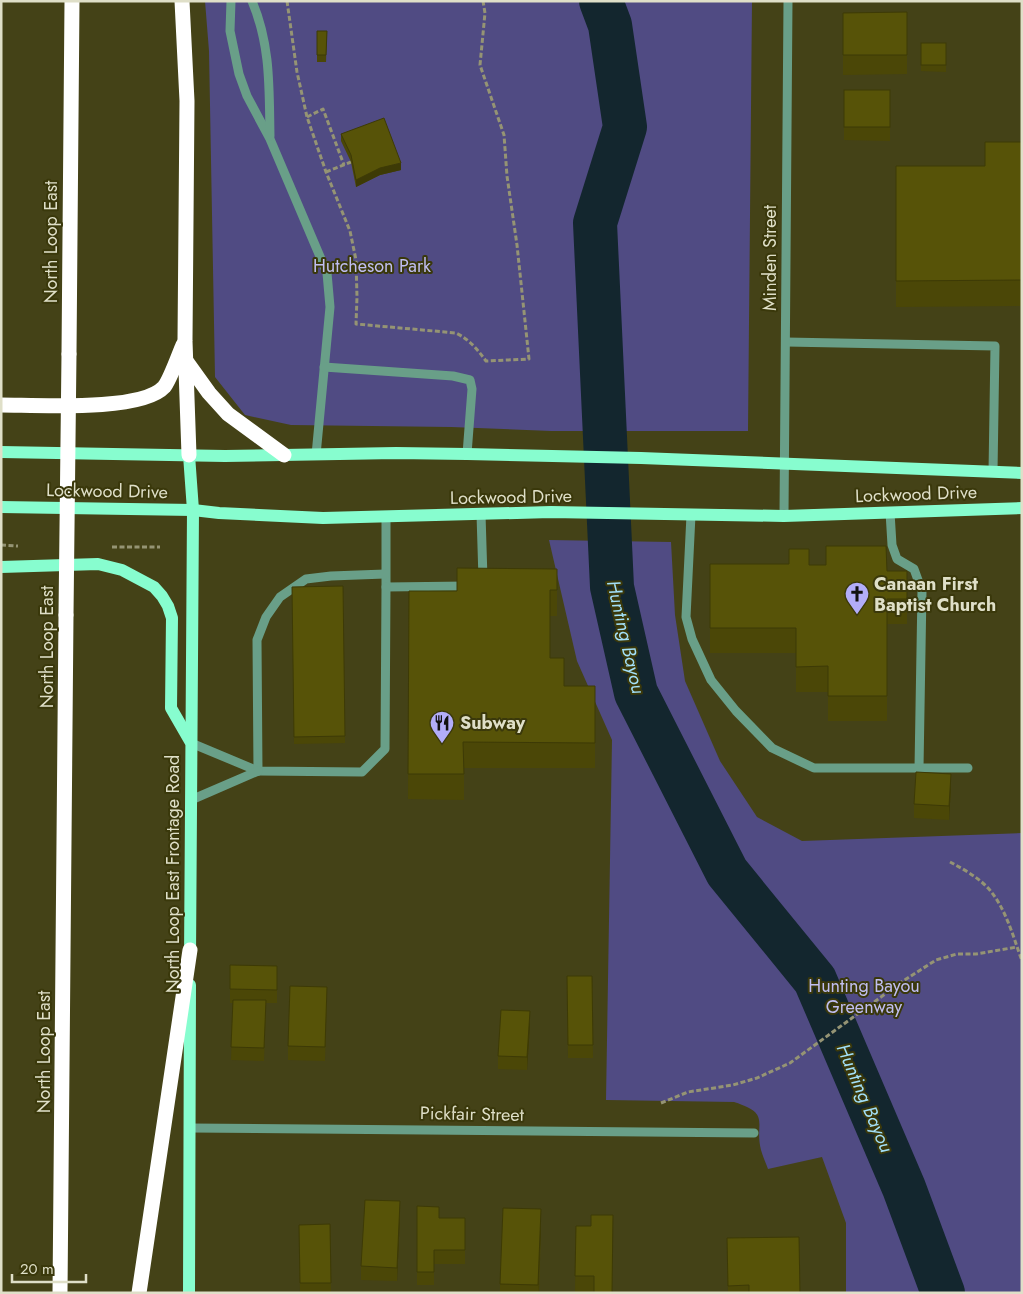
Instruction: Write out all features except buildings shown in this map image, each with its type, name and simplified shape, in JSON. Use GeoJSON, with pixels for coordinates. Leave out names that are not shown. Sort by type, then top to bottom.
{"type":"FeatureCollection","features":[{"type":"Feature","properties":{"kind":"highway","name":"North Loop East"},"geometry":{"type":"LineString","coordinates":[[60,1293],[72,1]]}},
{"type":"Feature","properties":{"kind":"highway"},"geometry":{"type":"LineString","coordinates":[[182,1],[187,101],[185,341],[189,456]]}},
{"type":"Feature","properties":{"kind":"highway"},"geometry":{"type":"LineString","coordinates":[[1,405],[98,405],[139,400],[152,395],[164,387],[185,341]]}},
{"type":"Feature","properties":{"kind":"highway"},"geometry":{"type":"LineString","coordinates":[[186,362],[214,400],[228,414],[284,455]]}},
{"type":"Feature","properties":{"kind":"highway"},"geometry":{"type":"LineString","coordinates":[[139,1293],[190,950]]}},
{"type":"Feature","properties":{"kind":"main road","name":"Lockwood Drive"},"geometry":{"type":"LineString","coordinates":[[1,452],[189,456],[467,454],[641,458],[1022,473]]}},
{"type":"Feature","properties":{"kind":"main road","name":"North Loop East Frontage Road"},"geometry":{"type":"LineString","coordinates":[[189,456],[193,510],[189,1293]]}},
{"type":"Feature","properties":{"kind":"main road","name":"Lockwood Drive"},"geometry":{"type":"LineString","coordinates":[[1,507],[193,510],[303,518],[551,512],[784,516],[1022,508]]}},
{"type":"Feature","properties":{"kind":"main road"},"geometry":{"type":"LineString","coordinates":[[1,567],[98,564],[122,570],[154,587],[168,606],[172,618],[171,708],[191,743]]}},
{"type":"Feature","properties":{"kind":"street"},"geometry":{"type":"LineString","coordinates":[[231,1],[230,31],[239,74],[247,96],[270,139],[327,272],[330,307],[316,455]]}},
{"type":"Feature","properties":{"kind":"street"},"geometry":{"type":"LineString","coordinates":[[252,1],[260,21],[268,57],[270,139]]}},
{"type":"Feature","properties":{"kind":"street","name":"Minden Street"},"geometry":{"type":"LineString","coordinates":[[784,516],[788,1]]}},
{"type":"Feature","properties":{"kind":"street"},"geometry":{"type":"LineString","coordinates":[[786,342],[995,346],[993,472]]}},
{"type":"Feature","properties":{"kind":"street"},"geometry":{"type":"LineString","coordinates":[[324,367],[453,376],[470,380],[472,389],[467,454]]}},
{"type":"Feature","properties":{"kind":"street"},"geometry":{"type":"LineString","coordinates":[[890,512],[892,545],[897,558],[914,569],[922,591],[919,768]]}},
{"type":"Feature","properties":{"kind":"street"},"geometry":{"type":"LineString","coordinates":[[386,587],[484,585],[481,514]]}},
{"type":"Feature","properties":{"kind":"street"},"geometry":{"type":"LineString","coordinates":[[691,514],[686,617],[692,639],[712,680],[736,711],[772,748],[814,768],[968,768]]}},
{"type":"Feature","properties":{"kind":"street"},"geometry":{"type":"LineString","coordinates":[[191,743],[258,771],[362,772],[385,750],[386,517]]}},
{"type":"Feature","properties":{"kind":"street"},"geometry":{"type":"LineString","coordinates":[[258,771],[257,640],[266,617],[280,597],[306,579],[385,574]]}},
{"type":"Feature","properties":{"kind":"street"},"geometry":{"type":"LineString","coordinates":[[191,800],[258,771]]}},
{"type":"Feature","properties":{"kind":"street","name":"Pickfair Street"},"geometry":{"type":"LineString","coordinates":[[190,1128],[754,1133]]}},
{"type":"Feature","properties":{"kind":"path"},"geometry":{"type":"LineString","coordinates":[[287,1],[307,117],[326,172],[350,231],[356,260],[356,324],[456,333],[467,338],[486,361],[528,359],[517,245],[506,176],[504,135],[480,65],[485,13],[483,1]]}},
{"type":"Feature","properties":{"kind":"path"},"geometry":{"type":"LineString","coordinates":[[307,117],[323,109],[344,165]]}},
{"type":"Feature","properties":{"kind":"path"},"geometry":{"type":"LineString","coordinates":[[326,172],[351,162]]}},
{"type":"Feature","properties":{"kind":"path"},"geometry":{"type":"LineString","coordinates":[[950,862],[969,872],[989,889],[1005,913],[1022,961]]}},
{"type":"Feature","properties":{"kind":"path"},"geometry":{"type":"LineString","coordinates":[[662,1103],[688,1092],[733,1085],[757,1078],[790,1063],[903,981],[936,960],[957,954],[976,954],[1017,946]]}},
{"type":"Feature","properties":{"kind":"green space","name":"Hutcheson Park"},"geometry":{"type":"Polygon","coordinates":[[[205,1],[752,1],[748,431],[551,431],[451,427],[291,425],[245,415],[215,377],[209,51],[205,1]]]}},
{"type":"Feature","properties":{"kind":"green space","name":"Hunting Bayou Greenway"},"geometry":{"type":"Polygon","coordinates":[[[549,540],[671,542],[675,615],[685,681],[720,761],[757,817],[802,841],[1022,833],[1022,1293],[846,1293],[846,1223],[822,1157],[768,1169],[761,1150],[757,1115],[746,1106],[734,1102],[606,1100],[612,740],[577,661],[549,540]]]}},
{"type":"Feature","properties":{"kind":"waterway","name":"Hunting Bayou"},"geometry":{"type":"LineString","coordinates":[[601,1],[610,25],[625,127],[595,223],[612,587],[636,693],[727,872],[815,980],[904,1188],[943,1293]]}},
{"type":"Feature","properties":{"kind":"place","name":"Canaan First Baptist Church"},"geometry":{"type":"Point","coordinates":[857,615]}},
{"type":"Feature","properties":{"kind":"place","name":"Subway"},"geometry":{"type":"Point","coordinates":[442,744]}}]}
